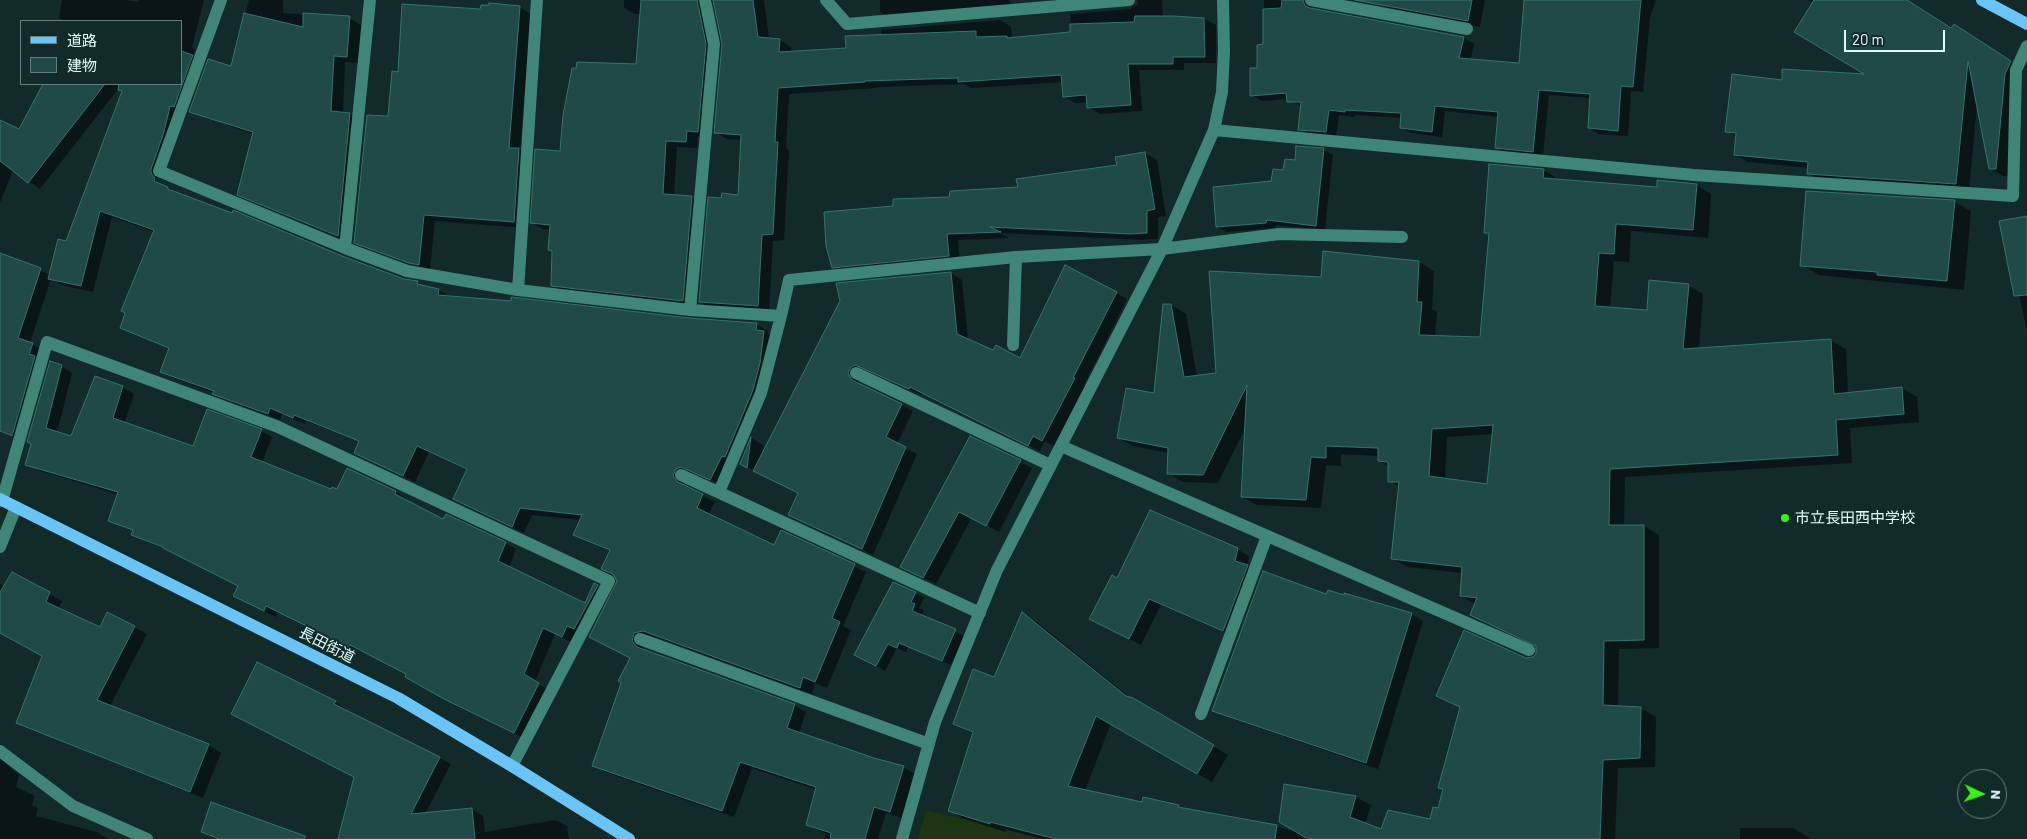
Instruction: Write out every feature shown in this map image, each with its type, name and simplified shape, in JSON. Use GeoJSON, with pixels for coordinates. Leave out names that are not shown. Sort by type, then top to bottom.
{"type":"FeatureCollection","features":[{"type":"Feature","properties":{"kind":"main road"},"geometry":{"type":"LineString","coordinates":[[1982,0],[2027,24]]}},
{"type":"Feature","properties":{"kind":"main road","name":"長田街道"},"geometry":{"type":"LineString","coordinates":[[1,500],[398,698],[629,839]]}},
{"type":"Feature","properties":{"kind":"street"},"geometry":{"type":"LineString","coordinates":[[221,0],[159,171],[345,248],[407,271],[518,290],[690,310],[781,316]]}},
{"type":"Feature","properties":{"kind":"street"},"geometry":{"type":"LineString","coordinates":[[345,248],[370,0]]}},
{"type":"Feature","properties":{"kind":"street"},"geometry":{"type":"LineString","coordinates":[[518,290],[537,0]]}},
{"type":"Feature","properties":{"kind":"street"},"geometry":{"type":"LineString","coordinates":[[690,310],[714,44],[705,0]]}},
{"type":"Feature","properties":{"kind":"street"},"geometry":{"type":"LineString","coordinates":[[826,0],[847,24],[1129,0]]}},
{"type":"Feature","properties":{"kind":"street"},"geometry":{"type":"LineString","coordinates":[[902,839],[935,722],[998,570],[1162,249],[1214,130],[1222,92],[1224,51],[1223,0]]}},
{"type":"Feature","properties":{"kind":"street"},"geometry":{"type":"LineString","coordinates":[[1311,0],[1468,29]]}},
{"type":"Feature","properties":{"kind":"street"},"geometry":{"type":"LineString","coordinates":[[1214,130],[1694,175],[2013,196],[2016,70],[2027,46]]}},
{"type":"Feature","properties":{"kind":"street"},"geometry":{"type":"LineString","coordinates":[[719,492],[761,393],[789,280],[1016,257],[1162,249],[1279,234],[1402,237]]}},
{"type":"Feature","properties":{"kind":"street"},"geometry":{"type":"LineString","coordinates":[[1013,345],[1016,257]]}},
{"type":"Feature","properties":{"kind":"street"},"geometry":{"type":"LineString","coordinates":[[1,500],[47,342],[276,426],[609,581],[512,766]]}},
{"type":"Feature","properties":{"kind":"street"},"geometry":{"type":"LineString","coordinates":[[856,373],[1050,465]]}},
{"type":"Feature","properties":{"kind":"street"},"geometry":{"type":"LineString","coordinates":[[1061,446],[1529,650]]}},
{"type":"Feature","properties":{"kind":"street"},"geometry":{"type":"LineString","coordinates":[[681,474],[980,613]]}},
{"type":"Feature","properties":{"kind":"street"},"geometry":{"type":"LineString","coordinates":[[0,547],[16,507]]}},
{"type":"Feature","properties":{"kind":"street"},"geometry":{"type":"LineString","coordinates":[[1201,714],[1267,536]]}},
{"type":"Feature","properties":{"kind":"street"},"geometry":{"type":"LineString","coordinates":[[640,639],[929,744]]}},
{"type":"Feature","properties":{"kind":"street"},"geometry":{"type":"LineString","coordinates":[[0,751],[73,806],[147,839]]}},
{"type":"Feature","properties":{"kind":"green space"},"geometry":{"type":"Polygon","coordinates":[[[926,810],[1041,839],[918,839],[926,810]]]}},
{"type":"Feature","properties":{"kind":"building"},"geometry":{"type":"Polygon","coordinates":[[[641,0],[697,0],[706,44],[698,132],[687,131],[686,142],[666,141],[663,194],[692,196],[683,301],[551,286],[552,251],[548,250],[550,225],[530,223],[535,149],[560,151],[563,115],[572,68],[576,68],[577,62],[636,64],[641,0]]]}},
{"type":"Feature","properties":{"kind":"building"},"geometry":{"type":"Polygon","coordinates":[[[713,0],[753,0],[758,37],[780,39],[779,52],[846,48],[845,36],[976,31],[976,37],[1007,36],[1007,38],[1070,32],[1070,24],[1134,22],[1135,16],[1173,16],[1204,18],[1205,57],[1173,57],[1173,64],[1128,64],[1131,105],[1087,108],[1086,95],[1063,97],[1061,75],[958,82],[958,78],[865,81],[778,88],[775,142],[778,142],[773,234],[762,235],[758,306],[699,302],[708,197],[721,198],[722,193],[738,195],[741,135],[714,133],[722,44],[713,0]]]}},
{"type":"Feature","properties":{"kind":"building"},"geometry":{"type":"Polygon","coordinates":[[[1282,0],[1303,0],[1305,6],[1310,8],[1464,37],[1459,58],[1519,63],[1524,0],[1641,0],[1633,87],[1621,86],[1618,131],[1588,128],[1590,94],[1539,90],[1533,152],[1495,148],[1498,112],[1435,106],[1432,132],[1400,128],[1401,113],[1345,110],[1345,112],[1329,110],[1326,132],[1298,130],[1301,102],[1287,102],[1286,93],[1250,96],[1250,68],[1257,68],[1257,45],[1263,44],[1263,9],[1281,8],[1282,0]]]}},
{"type":"Feature","properties":{"kind":"building"},"geometry":{"type":"Polygon","coordinates":[[[1355,0],[1472,0],[1468,21],[1355,0]]]}},
{"type":"Feature","properties":{"kind":"building"},"geometry":{"type":"Polygon","coordinates":[[[1814,0],[1907,0],[1951,28],[1954,24],[2011,61],[2005,74],[1996,169],[1989,169],[1968,61],[1956,184],[1807,174],[1808,162],[1734,155],[1736,133],[1725,132],[1732,74],[1782,80],[1782,69],[1864,74],[1794,32],[1814,0]]]}},
{"type":"Feature","properties":{"kind":"building"},"geometry":{"type":"Polygon","coordinates":[[[489,3],[520,6],[509,148],[519,148],[514,222],[424,215],[419,265],[354,243],[367,115],[388,116],[392,71],[398,72],[402,4],[480,9],[481,5],[489,5],[489,3]]]}},
{"type":"Feature","properties":{"kind":"building"},"geometry":{"type":"Polygon","coordinates":[[[244,13],[303,27],[303,13],[350,16],[347,57],[334,56],[331,111],[350,113],[338,236],[237,195],[253,132],[189,112],[208,59],[231,66],[244,13]]]}},
{"type":"Feature","properties":{"kind":"building"},"geometry":{"type":"Polygon","coordinates":[[[182,51],[193,55],[174,107],[170,106],[164,132],[151,169],[151,173],[155,178],[154,181],[168,187],[168,189],[232,213],[233,210],[342,256],[404,279],[418,281],[417,284],[439,289],[438,295],[511,301],[511,297],[689,318],[757,323],[756,330],[764,331],[760,363],[753,390],[725,457],[722,456],[710,480],[681,467],[676,469],[673,476],[678,482],[703,494],[697,508],[774,545],[781,530],[855,564],[832,618],[840,622],[815,682],[803,677],[800,688],[643,631],[634,633],[632,641],[637,647],[795,704],[787,728],[874,758],[904,766],[890,812],[874,807],[865,839],[830,839],[831,833],[806,825],[816,787],[740,762],[722,811],[592,766],[621,683],[618,681],[630,658],[589,637],[617,581],[613,574],[601,569],[610,550],[573,535],[582,515],[520,508],[512,527],[453,499],[467,469],[417,446],[403,476],[354,453],[359,441],[294,415],[293,418],[270,408],[268,414],[212,394],[214,391],[160,372],[169,348],[120,328],[125,313],[121,311],[154,230],[100,211],[81,286],[48,279],[58,239],[66,241],[122,91],[118,90],[119,85],[182,85],[182,51]]]}},
{"type":"Feature","properties":{"kind":"building"},"geometry":{"type":"Polygon","coordinates":[[[42,85],[104,85],[28,183],[0,161],[0,120],[19,129],[42,85]]]}},
{"type":"Feature","properties":{"kind":"building"},"geometry":{"type":"Polygon","coordinates":[[[1296,146],[1324,148],[1316,226],[1267,220],[1266,223],[1216,227],[1213,187],[1271,181],[1273,169],[1283,170],[1285,159],[1295,160],[1296,146]]]}},
{"type":"Feature","properties":{"kind":"building"},"geometry":{"type":"Polygon","coordinates":[[[1145,152],[1155,209],[1147,211],[1147,233],[1130,234],[990,227],[1001,232],[947,234],[949,256],[832,268],[826,246],[824,212],[893,206],[893,199],[949,197],[950,191],[1018,187],[1016,179],[1117,165],[1115,157],[1145,152]]]}},
{"type":"Feature","properties":{"kind":"building"},"geometry":{"type":"Polygon","coordinates":[[[1489,164],[1544,169],[1543,178],[1657,187],[1657,180],[1697,184],[1693,230],[1616,224],[1614,254],[1599,253],[1595,306],[1647,310],[1649,280],[1689,284],[1683,349],[1831,339],[1834,394],[1902,387],[1904,414],[1836,420],[1838,455],[1610,469],[1609,525],[1644,525],[1644,640],[1604,641],[1603,705],[1641,707],[1640,758],[1603,760],[1600,839],[1308,839],[1279,822],[1284,784],[1356,796],[1350,817],[1381,829],[1388,810],[1430,819],[1433,807],[1438,808],[1443,789],[1438,788],[1460,707],[1436,696],[1464,630],[1526,658],[1533,657],[1536,654],[1536,646],[1470,615],[1477,598],[1460,596],[1462,567],[1391,559],[1399,482],[1388,482],[1388,462],[1378,461],[1378,448],[1326,446],[1326,458],[1311,457],[1306,500],[1241,497],[1247,385],[1203,475],[1167,474],[1168,448],[1117,438],[1126,388],[1154,393],[1163,304],[1171,304],[1184,377],[1216,373],[1209,271],[1321,277],[1323,251],[1419,261],[1417,302],[1422,302],[1419,335],[1480,337],[1489,233],[1484,233],[1489,164]],[[1493,425],[1432,429],[1429,476],[1487,484],[1493,425]]]}},
{"type":"Feature","properties":{"kind":"building"},"geometry":{"type":"Polygon","coordinates":[[[1806,191],[1955,200],[1947,281],[1877,275],[1877,272],[1800,266],[1806,191]]]}},
{"type":"Feature","properties":{"kind":"building"},"geometry":{"type":"Polygon","coordinates":[[[2027,216],[2027,295],[2014,296],[1999,221],[2027,216]]]}},
{"type":"Feature","properties":{"kind":"building"},"geometry":{"type":"Polygon","coordinates":[[[0,253],[41,268],[18,338],[33,343],[29,354],[35,356],[12,436],[0,431],[0,253]]]}},
{"type":"Feature","properties":{"kind":"building"},"geometry":{"type":"Polygon","coordinates":[[[1065,265],[1117,292],[1042,441],[1033,436],[1028,446],[910,387],[909,389],[855,365],[851,367],[848,373],[852,380],[902,404],[886,437],[906,447],[862,549],[788,515],[798,493],[753,471],[840,301],[836,283],[951,272],[957,334],[993,350],[996,345],[1020,358],[1065,265]]]}},
{"type":"Feature","properties":{"kind":"building"},"geometry":{"type":"Polygon","coordinates":[[[50,361],[62,365],[46,428],[71,436],[95,376],[123,386],[113,418],[193,446],[207,409],[262,429],[251,457],[331,489],[332,487],[337,489],[347,468],[396,491],[395,494],[443,519],[446,514],[506,542],[498,561],[585,603],[594,583],[598,585],[574,629],[567,626],[562,637],[543,628],[524,674],[539,683],[514,733],[444,699],[405,677],[406,674],[350,645],[349,647],[266,606],[264,611],[233,596],[238,586],[163,547],[131,535],[133,530],[108,521],[118,492],[25,465],[31,444],[27,442],[50,361]]]}},
{"type":"Feature","properties":{"kind":"building"},"geometry":{"type":"Polygon","coordinates":[[[970,436],[1021,460],[986,526],[959,512],[923,578],[900,567],[970,436]]]}},
{"type":"Feature","properties":{"kind":"building"},"geometry":{"type":"Polygon","coordinates":[[[751,437],[747,468],[740,464],[751,437]]]}},
{"type":"Feature","properties":{"kind":"building"},"geometry":{"type":"Polygon","coordinates":[[[1150,510],[1238,548],[1235,561],[1248,565],[1223,631],[1149,599],[1129,639],[1089,619],[1112,575],[1117,578],[1150,510]]]}},
{"type":"Feature","properties":{"kind":"building"},"geometry":{"type":"Polygon","coordinates":[[[1263,571],[1326,594],[1328,590],[1344,595],[1344,593],[1412,613],[1366,763],[1212,711],[1263,571]]]}},
{"type":"Feature","properties":{"kind":"building"},"geometry":{"type":"Polygon","coordinates":[[[12,572],[50,592],[46,602],[100,627],[107,612],[135,626],[97,700],[209,744],[190,792],[16,723],[42,656],[0,633],[0,592],[12,572]]]}},
{"type":"Feature","properties":{"kind":"building"},"geometry":{"type":"Polygon","coordinates":[[[893,582],[916,592],[911,602],[915,604],[912,611],[956,629],[942,661],[899,643],[897,648],[888,644],[876,666],[854,655],[893,582]]]}},
{"type":"Feature","properties":{"kind":"building"},"geometry":{"type":"Polygon","coordinates":[[[1022,612],[1126,696],[1133,698],[1214,745],[1197,774],[1096,716],[1068,786],[1142,802],[1143,797],[1179,805],[1178,807],[1277,825],[1275,839],[1056,839],[990,822],[990,824],[948,811],[973,732],[953,724],[973,669],[994,677],[1022,612]]]}},
{"type":"Feature","properties":{"kind":"building"},"geometry":{"type":"Polygon","coordinates":[[[257,662],[336,701],[334,704],[440,757],[411,814],[472,808],[475,839],[338,839],[354,777],[231,714],[257,662]]]}},
{"type":"Feature","properties":{"kind":"building"},"geometry":{"type":"Polygon","coordinates":[[[211,802],[305,836],[305,839],[220,839],[201,832],[211,802]]]}},
{"type":"Feature","properties":{"kind":"place","name":"市立長田西中学校"},"geometry":{"type":"Point","coordinates":[1785,518]}}]}
